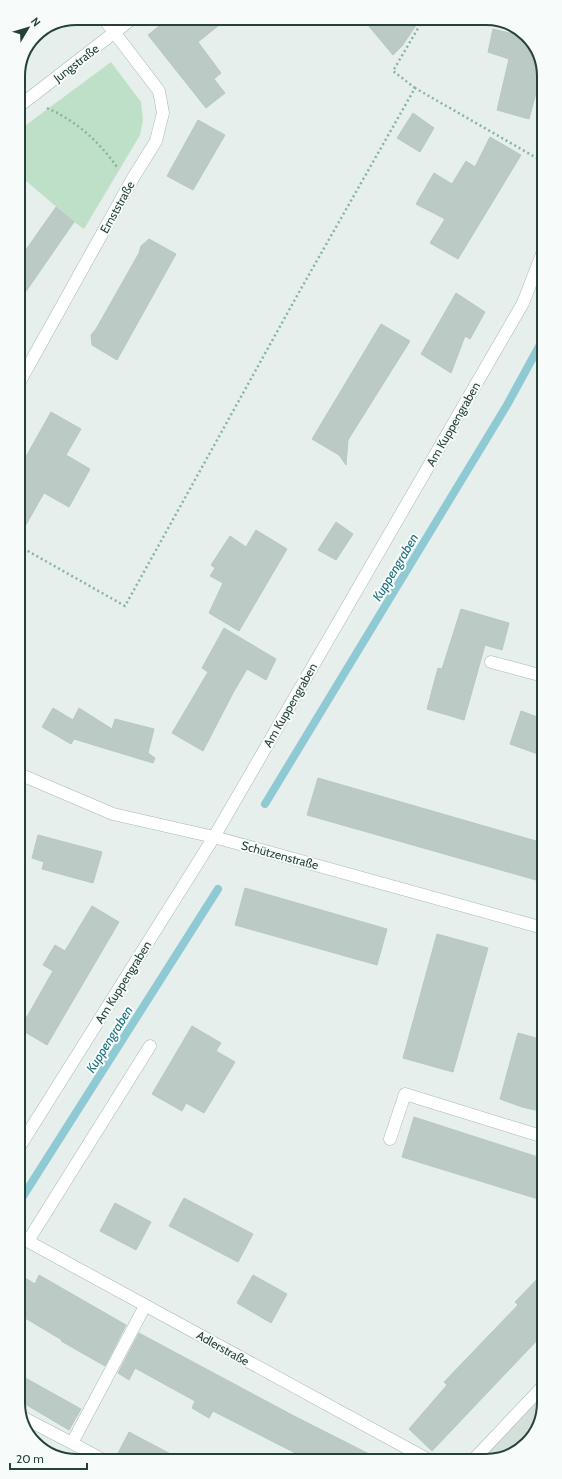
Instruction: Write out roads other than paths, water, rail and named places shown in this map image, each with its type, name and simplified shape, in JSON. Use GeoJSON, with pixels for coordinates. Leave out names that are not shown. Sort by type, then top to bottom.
{"type":"FeatureCollection","features":[{"type":"Feature","properties":{"kind":"street","name":"Ernststraße"},"geometry":{"type":"LineString","coordinates":[[25,372],[133,178],[156,141],[163,113],[158,90],[108,25]]}},
{"type":"Feature","properties":{"kind":"street","name":"Jungstraße"},"geometry":{"type":"LineString","coordinates":[[25,102],[124,25]]}},
{"type":"Feature","properties":{"kind":"street","name":"Am Kuppengraben"},"geometry":{"type":"LineString","coordinates":[[25,1138],[214,837],[523,303],[537,267]]}},
{"type":"Feature","properties":{"kind":"street"},"geometry":{"type":"LineString","coordinates":[[491,662],[537,674]]}},
{"type":"Feature","properties":{"kind":"street","name":"Schützenstraße"},"geometry":{"type":"LineString","coordinates":[[25,777],[113,814],[214,837],[537,926]]}},
{"type":"Feature","properties":{"kind":"street"},"geometry":{"type":"LineString","coordinates":[[25,1237],[150,1046]]}},
{"type":"Feature","properties":{"kind":"street"},"geometry":{"type":"LineString","coordinates":[[390,1139],[405,1094],[537,1134]]}},
{"type":"Feature","properties":{"kind":"street","name":"Adlerstraße"},"geometry":{"type":"LineString","coordinates":[[25,1240],[418,1454]]}},
{"type":"Feature","properties":{"kind":"street"},"geometry":{"type":"LineString","coordinates":[[72,1442],[145,1306]]}},
{"type":"Feature","properties":{"kind":"street"},"geometry":{"type":"LineString","coordinates":[[479,1454],[537,1392]]}},
{"type":"Feature","properties":{"kind":"street"},"geometry":{"type":"LineString","coordinates":[[28,1419],[93,1454]]}},
{"type":"Feature","properties":{"kind":"waterway","name":"Kuppengraben"},"geometry":{"type":"LineString","coordinates":[[265,804],[507,405],[537,350]]}},
{"type":"Feature","properties":{"kind":"waterway","name":"Kuppengraben"},"geometry":{"type":"LineString","coordinates":[[25,1193],[218,889]]}}]}
